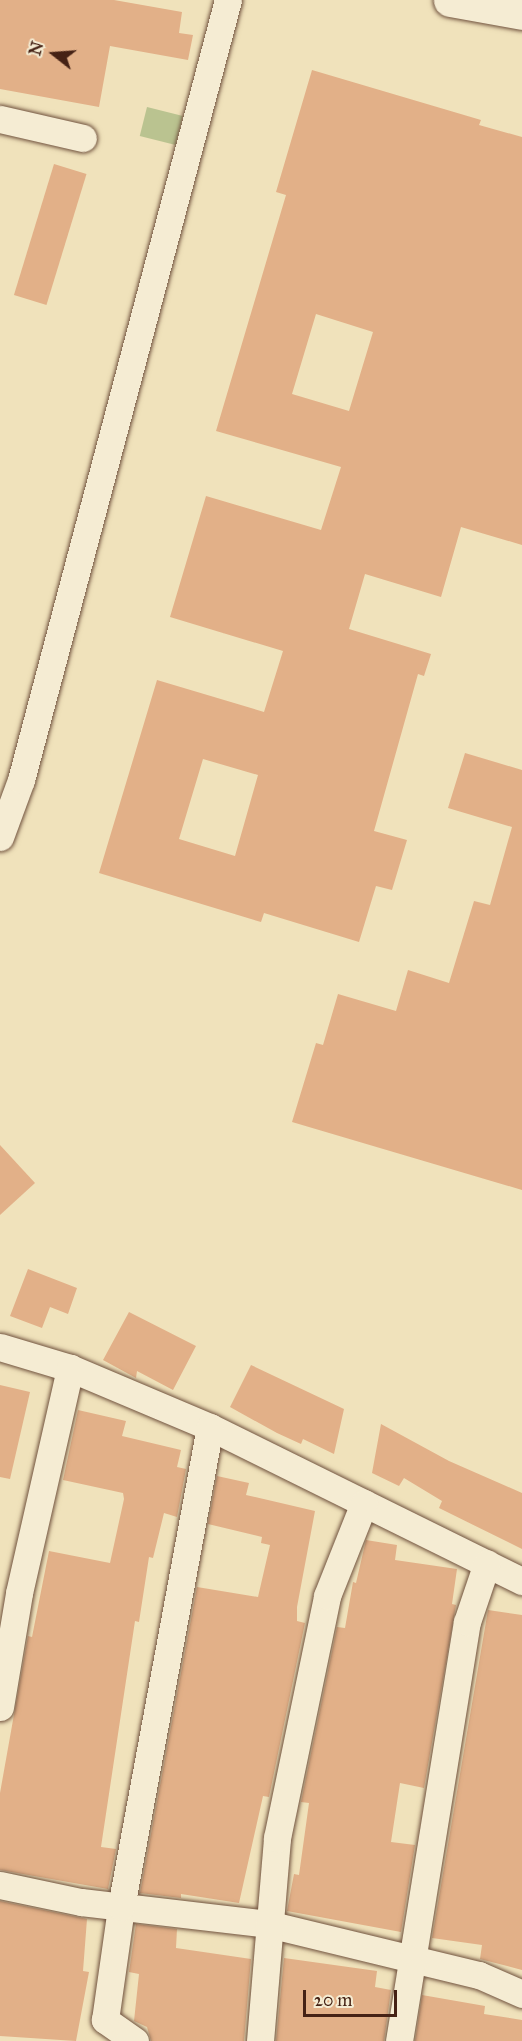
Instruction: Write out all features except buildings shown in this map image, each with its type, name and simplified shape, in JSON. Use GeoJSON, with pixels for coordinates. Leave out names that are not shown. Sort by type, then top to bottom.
{"type":"FeatureCollection","features":[{"type":"Feature","properties":{"kind":"street"},"geometry":{"type":"LineString","coordinates":[[0,837],[21,780],[228,0]]}},
{"type":"Feature","properties":{"kind":"street"},"geometry":{"type":"LineString","coordinates":[[450,0],[522,13]]}},
{"type":"Feature","properties":{"kind":"street"},"geometry":{"type":"LineString","coordinates":[[0,119],[83,138]]}},
{"type":"Feature","properties":{"kind":"street"},"geometry":{"type":"LineString","coordinates":[[0,1347],[70,1368],[210,1427],[522,1581]]}},
{"type":"Feature","properties":{"kind":"street"},"geometry":{"type":"LineString","coordinates":[[0,1707],[19,1593],[70,1368]]}},
{"type":"Feature","properties":{"kind":"street"},"geometry":{"type":"LineString","coordinates":[[135,2041],[105,2020],[121,1907],[210,1427]]}},
{"type":"Feature","properties":{"kind":"street"},"geometry":{"type":"LineString","coordinates":[[260,2041],[277,1838],[327,1596],[364,1503]]}},
{"type":"Feature","properties":{"kind":"street"},"geometry":{"type":"LineString","coordinates":[[399,2041],[467,1622],[487,1563]]}},
{"type":"Feature","properties":{"kind":"street"},"geometry":{"type":"LineString","coordinates":[[0,1885],[121,1907],[268,1924],[479,1975],[522,1994]]}},
{"type":"Feature","properties":{"kind":"green space"},"geometry":{"type":"Polygon","coordinates":[[[147,107],[183,116],[176,145],[140,136],[147,107]]]}}]}
